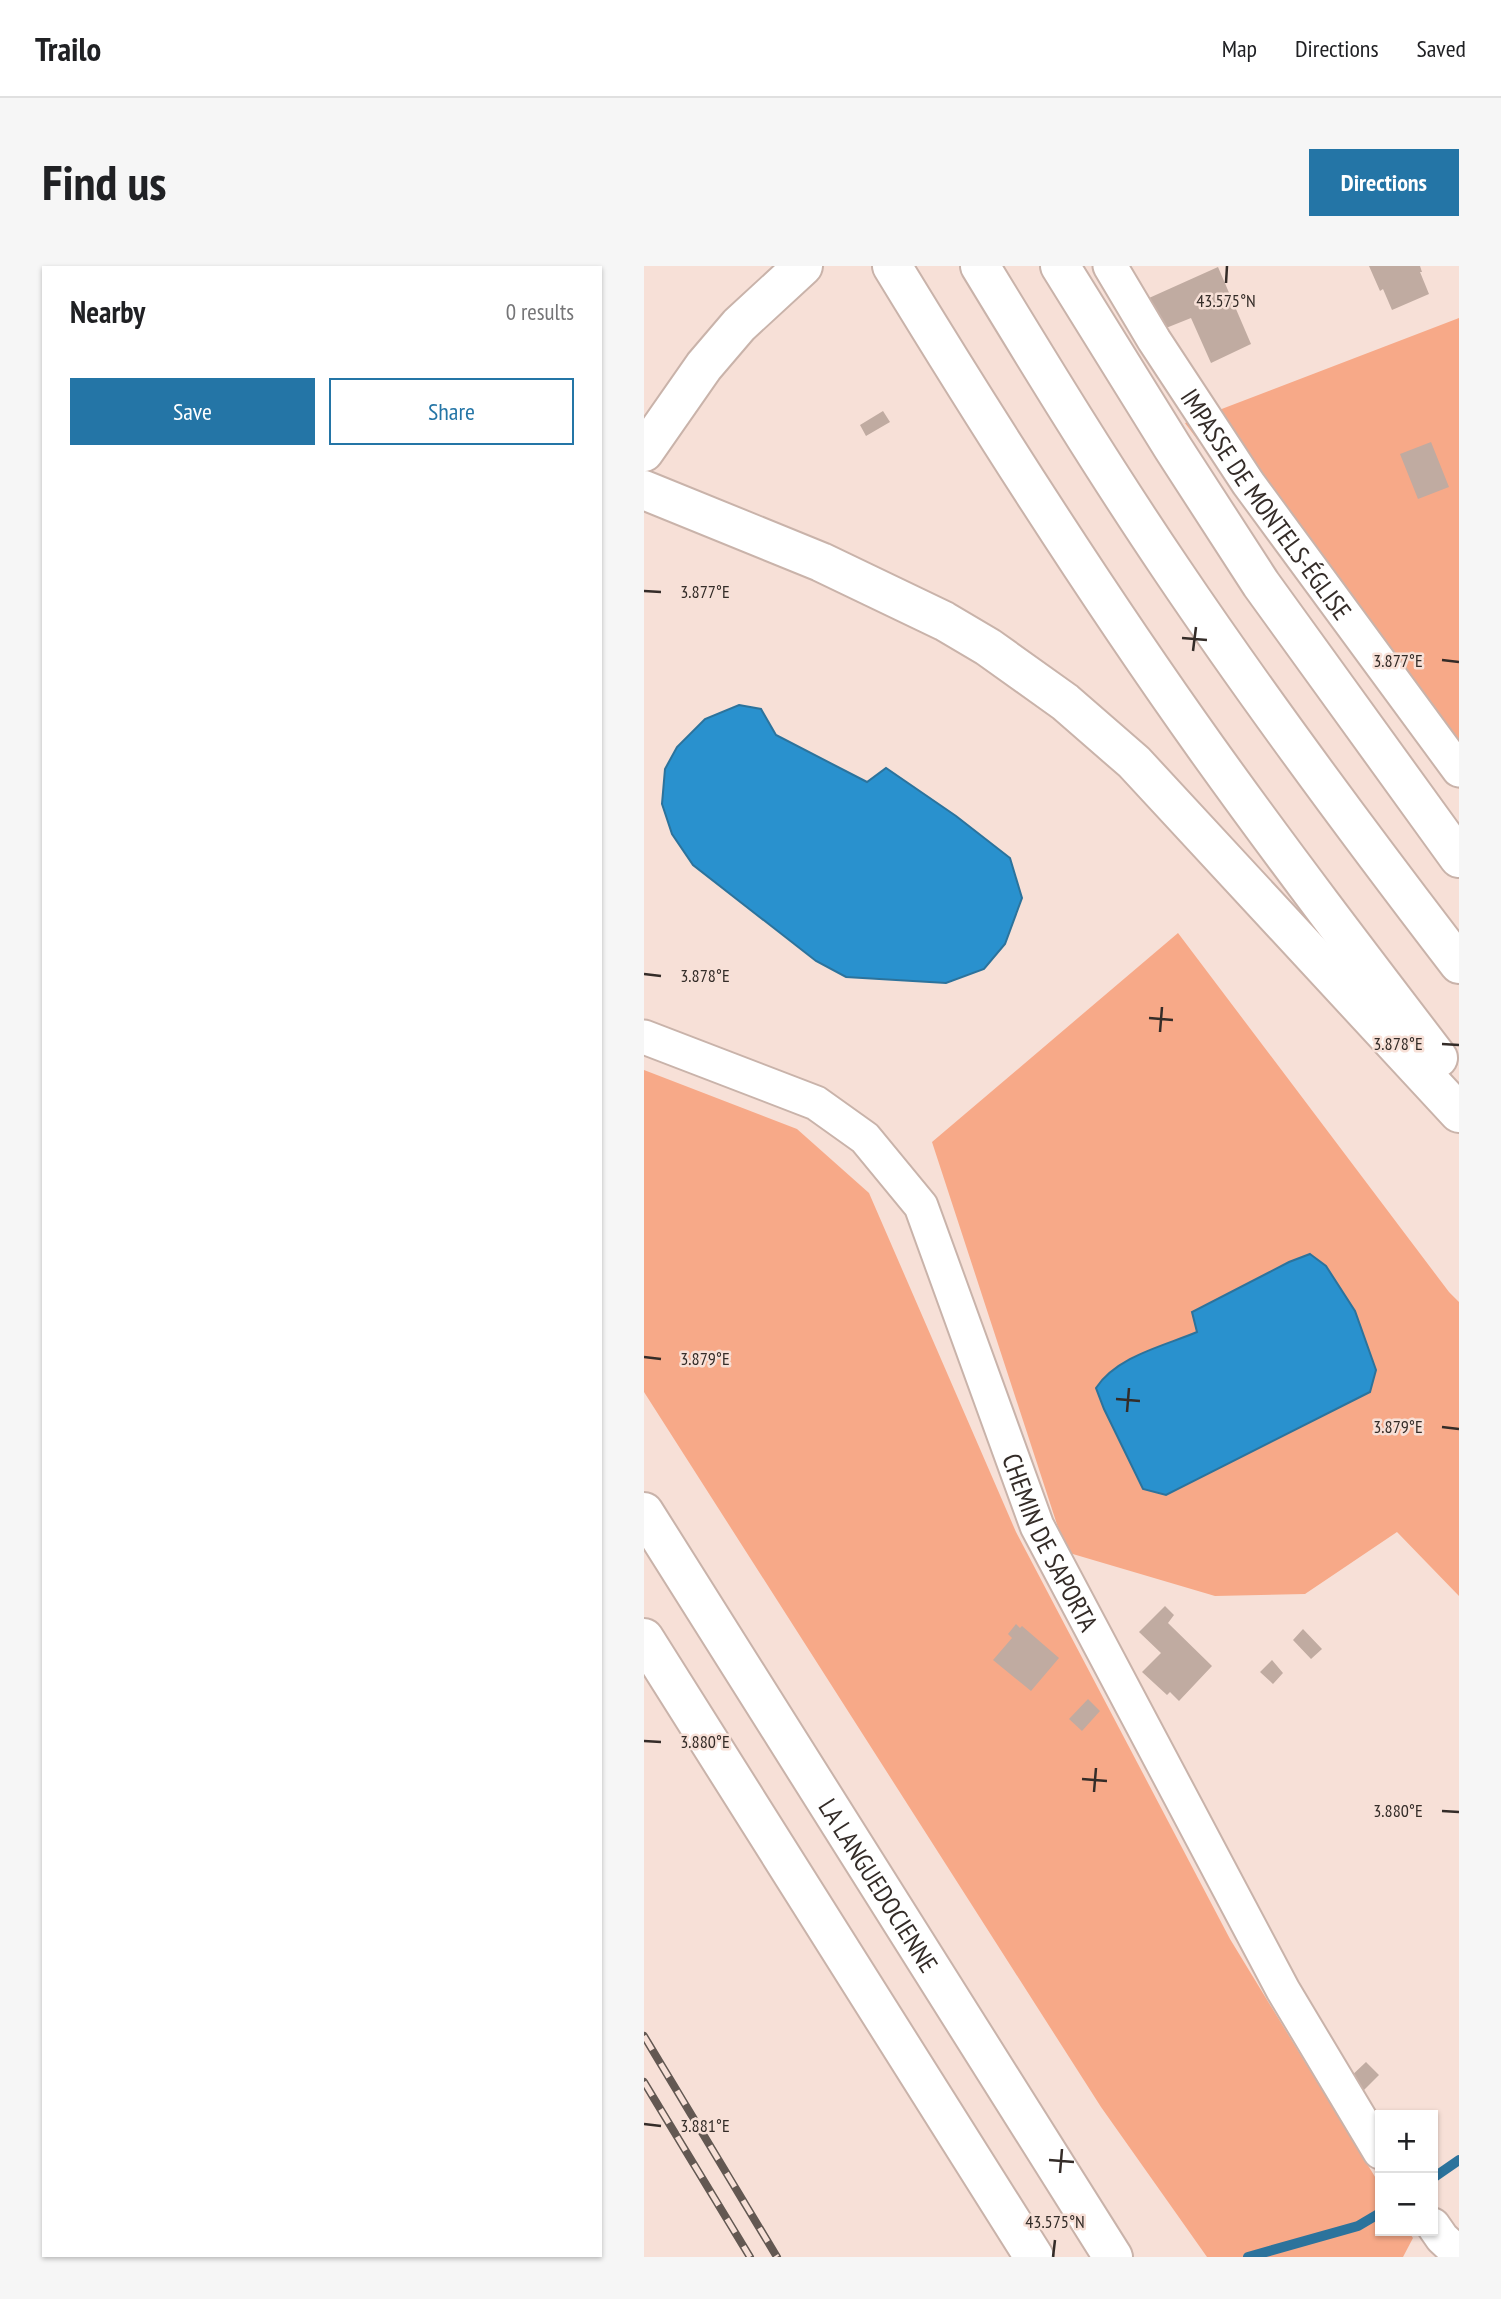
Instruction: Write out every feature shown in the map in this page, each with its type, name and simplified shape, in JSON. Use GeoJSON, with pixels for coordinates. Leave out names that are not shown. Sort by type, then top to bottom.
{"type":"FeatureCollection","features":[{"type":"Feature","properties":{"kind":"main road"},"geometry":{"type":"LineString","coordinates":[[892,266],[1038,500],[1198,737],[1308,888],[1459,1085]]}},
{"type":"Feature","properties":{"kind":"main road"},"geometry":{"type":"LineString","coordinates":[[980,266],[1079,428],[1172,570],[1345,813],[1459,964]]}},
{"type":"Feature","properties":{"kind":"main road"},"geometry":{"type":"LineString","coordinates":[[1060,266],[1261,584],[1459,858]]}},
{"type":"Feature","properties":{"kind":"main road"},"geometry":{"type":"LineString","coordinates":[[648,446],[704,366],[739,325],[798,271]]}},
{"type":"Feature","properties":{"kind":"main road"},"geometry":{"type":"LineString","coordinates":[[644,490],[821,562],[934,616],[988,647],[1065,702],[1134,762],[1459,1113]]}},
{"type":"Feature","properties":{"kind":"main road","name":"LA LANGUEDOCIENNE"},"geometry":{"type":"LineString","coordinates":[[644,1512],[1113,2257]]}},
{"type":"Feature","properties":{"kind":"main road"},"geometry":{"type":"LineString","coordinates":[[644,1638],[1034,2257]]}},
{"type":"Feature","properties":{"kind":"street","name":"IMPASSE DE MONTELS-ÉGLISE"},"geometry":{"type":"LineString","coordinates":[[1110,266],[1161,351],[1248,482],[1459,770]]}},
{"type":"Feature","properties":{"kind":"street","name":"CHEMIN DE SAPORTA"},"geometry":{"type":"LineString","coordinates":[[644,1037],[816,1103],[865,1138],[921,1206],[1037,1526],[1283,1990],[1375,2144]]}},
{"type":"Feature","properties":{"kind":"street"},"geometry":{"type":"LineString","coordinates":[[1438,2232],[1459,2254]]}},
{"type":"Feature","properties":{"kind":"shaded area"},"geometry":{"type":"Polygon","coordinates":[[[1459,318],[1459,789],[1185,423],[1459,318]]]}},
{"type":"Feature","properties":{"kind":"shaded area"},"geometry":{"type":"Polygon","coordinates":[[[1178,933],[1459,1302],[1459,1596],[1397,1532],[1305,1594],[1215,1596],[1066,1552],[932,1142],[1178,933]]]}},
{"type":"Feature","properties":{"kind":"shaded area"},"geometry":{"type":"Polygon","coordinates":[[[644,1070],[797,1129],[869,1193],[1016,1532],[1230,1939],[1375,2177],[1375,2236],[1413,2238],[1403,2257],[1207,2257],[1101,2107],[644,1392],[644,1070]]]}},
{"type":"Feature","properties":{"kind":"water"},"geometry":{"type":"Polygon","coordinates":[[[739,705],[761,709],[776,735],[867,782],[886,768],[956,816],[1010,858],[1022,898],[1005,944],[984,969],[946,983],[846,977],[816,961],[693,865],[672,834],[662,804],[665,769],[677,747],[705,719],[739,705]]]}},
{"type":"Feature","properties":{"kind":"water"},"geometry":{"type":"Polygon","coordinates":[[[1310,1254],[1326,1266],[1355,1311],[1376,1370],[1370,1392],[1166,1495],[1143,1489],[1096,1388],[1105,1377],[1128,1360],[1197,1332],[1192,1312],[1310,1254]]]}},
{"type":"Feature","properties":{"kind":"building"},"geometry":{"type":"Polygon","coordinates":[[[1369,266],[1420,266],[1429,294],[1392,310],[1369,266]]]}},
{"type":"Feature","properties":{"kind":"building"},"geometry":{"type":"Polygon","coordinates":[[[1218,267],[1251,344],[1211,363],[1191,318],[1166,328],[1149,298],[1218,267]]]}},
{"type":"Feature","properties":{"kind":"building"},"geometry":{"type":"Polygon","coordinates":[[[883,411],[890,422],[866,436],[860,425],[883,411]]]}},
{"type":"Feature","properties":{"kind":"building"},"geometry":{"type":"Polygon","coordinates":[[[1431,442],[1449,487],[1418,499],[1400,454],[1431,442]]]}},
{"type":"Feature","properties":{"kind":"building"},"geometry":{"type":"Polygon","coordinates":[[[1165,1606],[1174,1615],[1168,1623],[1212,1666],[1179,1701],[1170,1692],[1167,1695],[1142,1672],[1161,1653],[1139,1632],[1165,1606]]]}},
{"type":"Feature","properties":{"kind":"building"},"geometry":{"type":"Polygon","coordinates":[[[1016,1624],[1020,1628],[1022,1626],[1059,1658],[1031,1691],[993,1660],[1012,1638],[1008,1634],[1016,1624]]]}},
{"type":"Feature","properties":{"kind":"building"},"geometry":{"type":"Polygon","coordinates":[[[1303,1629],[1322,1649],[1311,1659],[1293,1640],[1303,1629]]]}},
{"type":"Feature","properties":{"kind":"building"},"geometry":{"type":"Polygon","coordinates":[[[1272,1660],[1283,1673],[1273,1684],[1260,1672],[1272,1660]]]}},
{"type":"Feature","properties":{"kind":"building"},"geometry":{"type":"Polygon","coordinates":[[[1088,1699],[1100,1711],[1082,1731],[1069,1719],[1088,1699]]]}},
{"type":"Feature","properties":{"kind":"building"},"geometry":{"type":"Polygon","coordinates":[[[1366,2062],[1379,2075],[1361,2093],[1347,2080],[1366,2062]]]}},
{"type":"Feature","properties":{"kind":"waterway"},"geometry":{"type":"LineString","coordinates":[[1438,2175],[1459,2160]]}},
{"type":"Feature","properties":{"kind":"waterway"},"geometry":{"type":"LineString","coordinates":[[1248,2257],[1358,2226],[1375,2216]]}},
{"type":"Feature","properties":{"kind":"railway"},"geometry":{"type":"LineString","coordinates":[[644,2036],[777,2257]]}},
{"type":"Feature","properties":{"kind":"railway"},"geometry":{"type":"LineString","coordinates":[[644,2082],[750,2257]]}}]}
